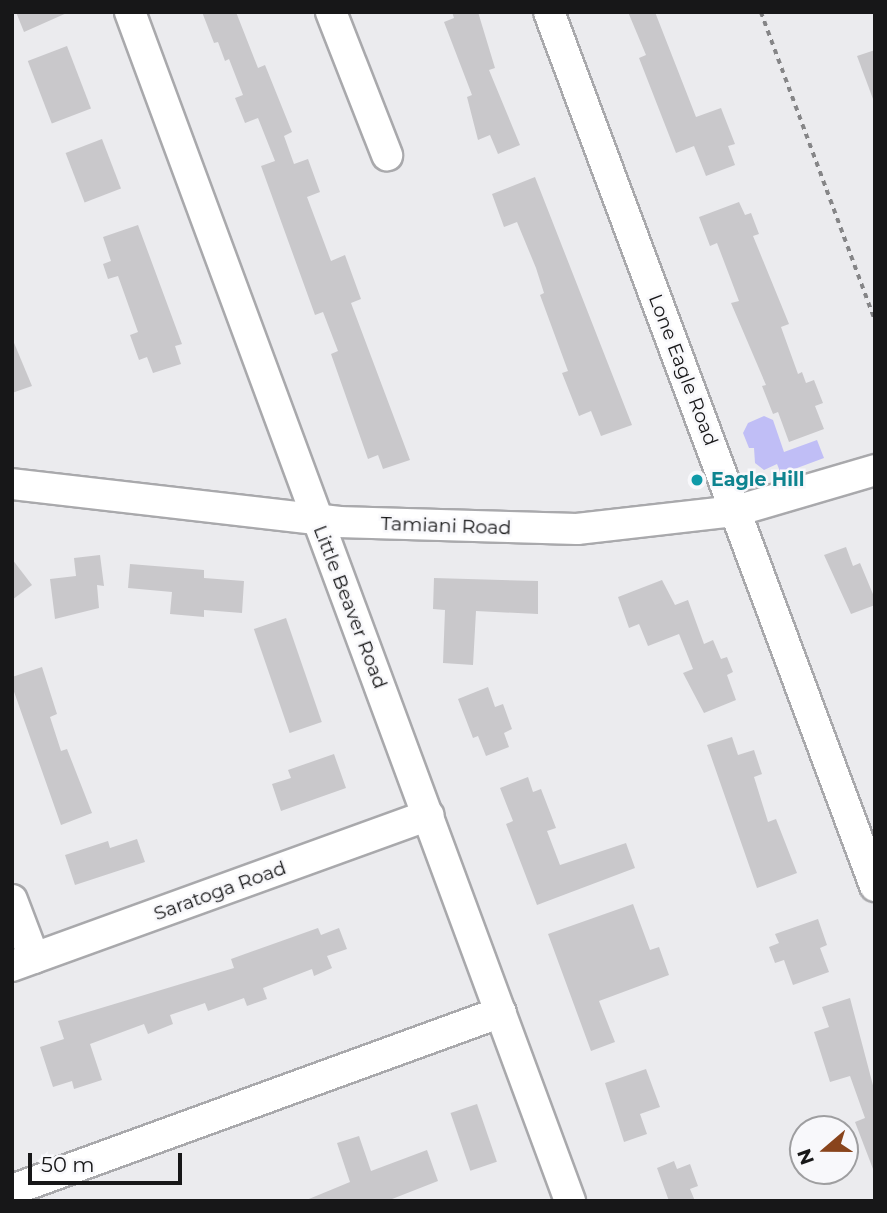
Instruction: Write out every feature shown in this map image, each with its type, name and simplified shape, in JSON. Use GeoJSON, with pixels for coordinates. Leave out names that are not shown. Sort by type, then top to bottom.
{"type":"FeatureCollection","features":[{"type":"Feature","properties":{"kind":"street","name":"Little Beaver Road"},"geometry":{"type":"LineString","coordinates":[[130,12],[570,1201]]}},
{"type":"Feature","properties":{"kind":"street"},"geometry":{"type":"LineString","coordinates":[[331,12],[387,155]]}},
{"type":"Feature","properties":{"kind":"street","name":"Lone Eagle Road"},"geometry":{"type":"LineString","coordinates":[[549,12],[875,886]]}},
{"type":"Feature","properties":{"kind":"street","name":"Tamiani Road"},"geometry":{"type":"LineString","coordinates":[[12,484],[317,520],[577,529],[736,511],[875,470]]}},
{"type":"Feature","properties":{"kind":"street","name":"Saratoga Road"},"geometry":{"type":"LineString","coordinates":[[23,962],[429,815]]}},
{"type":"Feature","properties":{"kind":"street"},"geometry":{"type":"LineString","coordinates":[[12,900],[23,962]]}},
{"type":"Feature","properties":{"kind":"street"},"geometry":{"type":"LineString","coordinates":[[12,1190],[501,1012]]}},
{"type":"Feature","properties":{"kind":"path"},"geometry":{"type":"LineString","coordinates":[[761,12],[875,321]]}},
{"type":"Feature","properties":{"kind":"shaded area"},"geometry":{"type":"Polygon","coordinates":[[[764,416],[773,420],[784,452],[817,440],[824,458],[781,474],[777,464],[764,470],[755,463],[754,448],[749,448],[743,433],[748,423],[764,416]]]}},
{"type":"Feature","properties":{"kind":"building"},"geometry":{"type":"Polygon","coordinates":[[[16,12],[69,12],[24,32],[16,12]]]}},
{"type":"Feature","properties":{"kind":"building"},"geometry":{"type":"Polygon","coordinates":[[[202,12],[236,12],[258,68],[265,65],[292,132],[284,136],[294,164],[308,159],[320,192],[307,197],[331,261],[345,255],[361,299],[351,303],[410,460],[383,469],[378,455],[368,459],[331,354],[338,351],[323,312],[315,315],[261,166],[275,161],[258,118],[245,123],[235,98],[243,95],[229,59],[225,61],[218,42],[214,43],[202,12]]]}},
{"type":"Feature","properties":{"kind":"building"},"geometry":{"type":"Polygon","coordinates":[[[452,12],[478,12],[495,68],[489,70],[520,145],[498,154],[490,135],[478,140],[467,97],[472,95],[444,22],[454,18],[452,12]]]}},
{"type":"Feature","properties":{"kind":"building"},"geometry":{"type":"Polygon","coordinates":[[[628,12],[655,12],[696,117],[721,108],[735,144],[728,146],[735,165],[706,176],[694,146],[676,153],[639,58],[646,55],[628,12]]]}},
{"type":"Feature","properties":{"kind":"building"},"geometry":{"type":"Polygon","coordinates":[[[67,46],[91,109],[52,124],[28,61],[67,46]]]}},
{"type":"Feature","properties":{"kind":"building"},"geometry":{"type":"Polygon","coordinates":[[[875,50],[875,99],[873,99],[857,56],[875,50]]]}},
{"type":"Feature","properties":{"kind":"building"},"geometry":{"type":"Polygon","coordinates":[[[102,139],[121,188],[85,202],[66,153],[102,139]]]}},
{"type":"Feature","properties":{"kind":"building"},"geometry":{"type":"Polygon","coordinates":[[[535,177],[632,425],[601,436],[591,411],[579,416],[562,373],[568,371],[540,295],[544,293],[536,268],[517,222],[504,227],[492,194],[535,177]]]}},
{"type":"Feature","properties":{"kind":"building"},"geometry":{"type":"Polygon","coordinates":[[[739,202],[745,215],[751,213],[759,234],[753,236],[789,324],[781,327],[798,374],[802,372],[806,383],[814,380],[823,403],[815,406],[824,429],[789,442],[778,412],[773,414],[762,386],[766,385],[731,303],[739,301],[717,243],[710,246],[699,217],[739,202]]]}},
{"type":"Feature","properties":{"kind":"building"},"geometry":{"type":"Polygon","coordinates":[[[138,225],[182,344],[175,346],[181,364],[153,373],[147,357],[139,360],[130,335],[138,332],[118,276],[108,279],[103,264],[111,261],[103,237],[138,225]]]}},
{"type":"Feature","properties":{"kind":"building"},"geometry":{"type":"Polygon","coordinates":[[[12,338],[32,386],[12,393],[12,338]]]}},
{"type":"Feature","properties":{"kind":"building"},"geometry":{"type":"Polygon","coordinates":[[[846,547],[853,566],[860,563],[875,599],[875,605],[851,614],[824,555],[846,547]]]}},
{"type":"Feature","properties":{"kind":"building"},"geometry":{"type":"Polygon","coordinates":[[[100,555],[104,586],[97,585],[99,608],[55,619],[50,579],[76,576],[74,558],[100,555]]]}},
{"type":"Feature","properties":{"kind":"building"},"geometry":{"type":"Polygon","coordinates":[[[12,559],[32,585],[12,600],[12,559]]]}},
{"type":"Feature","properties":{"kind":"building"},"geometry":{"type":"Polygon","coordinates":[[[130,564],[204,570],[204,578],[244,581],[242,613],[204,610],[204,617],[170,614],[172,592],[128,588],[130,564]]]}},
{"type":"Feature","properties":{"kind":"building"},"geometry":{"type":"Polygon","coordinates":[[[434,578],[538,581],[538,614],[476,611],[473,665],[443,663],[445,610],[433,609],[434,578]]]}},
{"type":"Feature","properties":{"kind":"building"},"geometry":{"type":"Polygon","coordinates":[[[662,580],[675,605],[688,600],[704,644],[713,640],[721,659],[727,657],[733,672],[727,675],[736,700],[704,713],[683,673],[693,669],[679,634],[648,646],[639,624],[629,628],[618,597],[662,580]]]}},
{"type":"Feature","properties":{"kind":"building"},"geometry":{"type":"Polygon","coordinates":[[[286,618],[322,722],[290,733],[254,629],[286,618]]]}},
{"type":"Feature","properties":{"kind":"building"},"geometry":{"type":"Polygon","coordinates":[[[42,667],[57,714],[50,717],[61,751],[67,749],[92,813],[61,825],[12,686],[12,677],[42,667]]]}},
{"type":"Feature","properties":{"kind":"building"},"geometry":{"type":"Polygon","coordinates":[[[488,687],[495,707],[503,704],[512,729],[504,733],[509,747],[486,756],[478,736],[473,738],[458,699],[488,687]]]}},
{"type":"Feature","properties":{"kind":"building"},"geometry":{"type":"Polygon","coordinates":[[[732,737],[738,755],[754,750],[762,774],[754,777],[768,822],[776,819],[797,873],[757,888],[707,745],[732,737]]]}},
{"type":"Feature","properties":{"kind":"building"},"geometry":{"type":"Polygon","coordinates":[[[334,754],[346,788],[281,811],[272,784],[291,778],[288,770],[334,754]]]}},
{"type":"Feature","properties":{"kind":"building"},"geometry":{"type":"Polygon","coordinates":[[[528,777],[533,792],[541,789],[556,828],[547,831],[560,865],[626,843],[635,868],[537,905],[506,824],[513,821],[500,788],[528,777]]]}},
{"type":"Feature","properties":{"kind":"building"},"geometry":{"type":"Polygon","coordinates":[[[137,839],[145,862],[75,885],[65,855],[108,841],[110,848],[137,839]]]}},
{"type":"Feature","properties":{"kind":"building"},"geometry":{"type":"Polygon","coordinates":[[[633,904],[650,950],[659,947],[669,975],[599,1001],[615,1042],[591,1051],[548,934],[633,904]]]}},
{"type":"Feature","properties":{"kind":"building"},"geometry":{"type":"Polygon","coordinates":[[[818,919],[827,945],[820,948],[829,972],[793,985],[784,960],[775,963],[769,947],[779,943],[775,934],[818,919]]]}},
{"type":"Feature","properties":{"kind":"building"},"geometry":{"type":"Polygon","coordinates":[[[318,928],[321,935],[339,928],[347,949],[327,956],[332,968],[314,976],[312,969],[263,988],[267,999],[247,1006],[244,998],[208,1011],[205,1003],[170,1015],[173,1024],[148,1034],[144,1024],[90,1044],[102,1080],[74,1089],[72,1081],[53,1087],[40,1047],[64,1039],[58,1021],[234,968],[231,959],[318,928]]]}},
{"type":"Feature","properties":{"kind":"building"},"geometry":{"type":"Polygon","coordinates":[[[850,998],[875,1093],[873,1169],[859,1132],[859,1120],[865,1118],[850,1076],[830,1082],[814,1032],[829,1027],[822,1007],[850,998]]]}},
{"type":"Feature","properties":{"kind":"building"},"geometry":{"type":"Polygon","coordinates":[[[646,1069],[660,1107],[640,1114],[647,1134],[624,1142],[605,1083],[646,1069]]]}},
{"type":"Feature","properties":{"kind":"building"},"geometry":{"type":"Polygon","coordinates":[[[477,1104],[497,1162],[470,1171],[451,1113],[477,1104]]]}},
{"type":"Feature","properties":{"kind":"building"},"geometry":{"type":"Polygon","coordinates":[[[359,1136],[371,1171],[427,1150],[438,1181],[387,1201],[304,1201],[350,1182],[337,1143],[359,1136]]]}},
{"type":"Feature","properties":{"kind":"building"},"geometry":{"type":"Polygon","coordinates":[[[674,1161],[677,1169],[690,1164],[698,1186],[690,1189],[695,1201],[669,1201],[657,1168],[674,1161]]]}},
{"type":"Feature","properties":{"kind":"place","name":"Eagle Hill"},"geometry":{"type":"Point","coordinates":[697,480]}}]}
